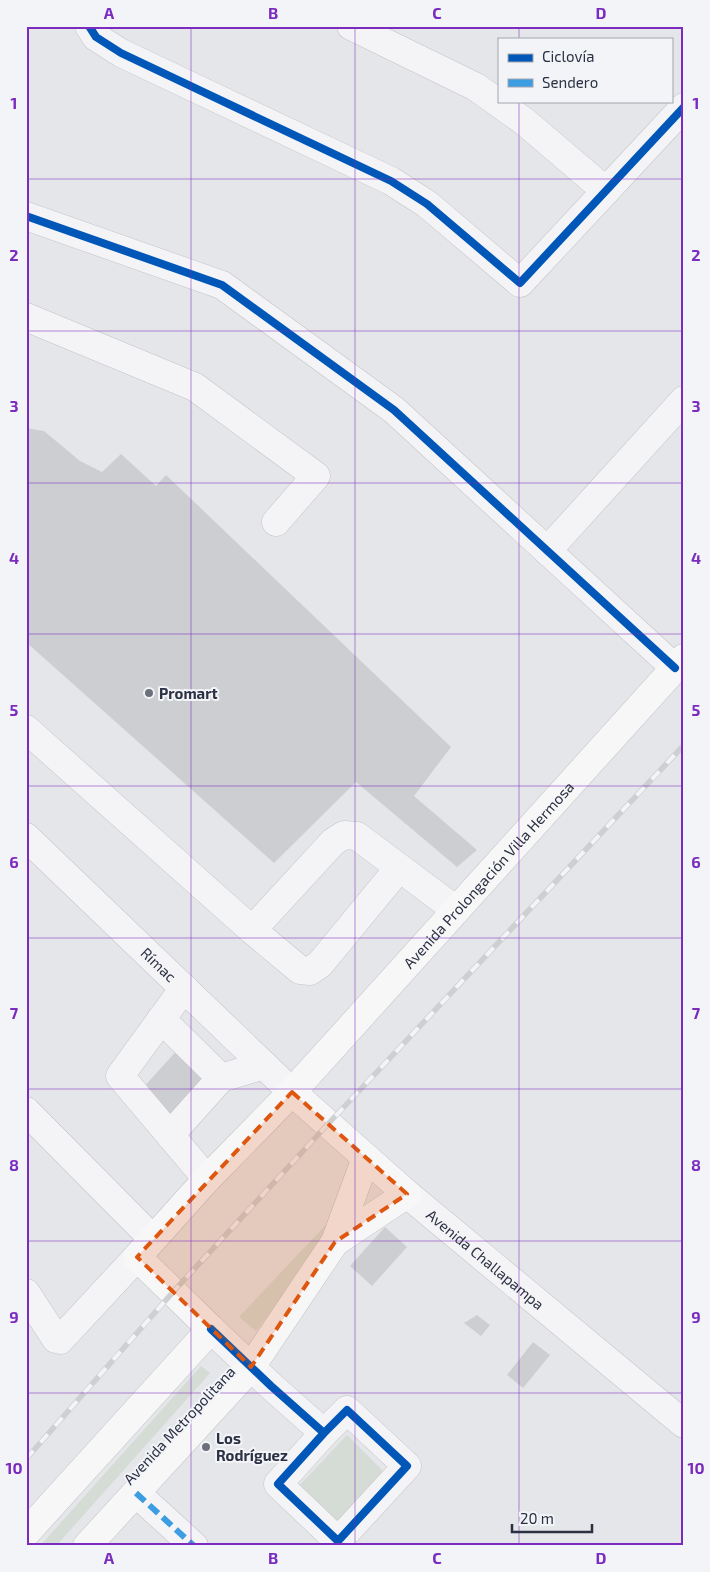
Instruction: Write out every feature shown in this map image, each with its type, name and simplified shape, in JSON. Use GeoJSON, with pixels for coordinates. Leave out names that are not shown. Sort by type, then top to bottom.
{"type":"FeatureCollection","features":[{"type":"Feature","properties":{"kind":"main road","name":"Avenida Prolongación Villa Hermosa"},"geometry":{"type":"LineString","coordinates":[[292,1092],[679,663]]}},
{"type":"Feature","properties":{"kind":"main road","name":"Avenida Challapampa"},"geometry":{"type":"LineString","coordinates":[[292,1092],[407,1194]]}},
{"type":"Feature","properties":{"kind":"main road"},"geometry":{"type":"LineString","coordinates":[[26,1533],[211,1329],[145,1248],[207,1179],[292,1092]]}},
{"type":"Feature","properties":{"kind":"main road","name":"Avenida Metropolitana"},"geometry":{"type":"LineString","coordinates":[[87,1546],[251,1367],[335,1242],[366,1158]]}},
{"type":"Feature","properties":{"kind":"main road","name":"Avenida Metropolitana"},"geometry":{"type":"LineString","coordinates":[[335,1242],[407,1194]]}},
{"type":"Feature","properties":{"kind":"street"},"geometry":{"type":"LineString","coordinates":[[89,26],[96,37],[121,53],[391,181],[428,204],[520,283],[684,106]]}},
{"type":"Feature","properties":{"kind":"street"},"geometry":{"type":"LineString","coordinates":[[350,26],[476,87],[525,122],[606,191]]}},
{"type":"Feature","properties":{"kind":"street"},"geometry":{"type":"LineString","coordinates":[[26,216],[222,285],[394,410],[547,551],[679,663]]}},
{"type":"Feature","properties":{"kind":"street"},"geometry":{"type":"LineString","coordinates":[[26,317],[195,386],[316,476],[276,522]]}},
{"type":"Feature","properties":{"kind":"street"},"geometry":{"type":"LineString","coordinates":[[547,551],[684,400]]}},
{"type":"Feature","properties":{"kind":"street"},"geometry":{"type":"LineString","coordinates":[[26,729],[252,930],[300,970],[310,971],[320,964],[399,868]]}},
{"type":"Feature","properties":{"kind":"street"},"geometry":{"type":"LineString","coordinates":[[252,930],[334,842],[344,835],[357,836],[456,910]]}},
{"type":"Feature","properties":{"kind":"street","name":"Rímac"},"geometry":{"type":"LineString","coordinates":[[26,837],[292,1092]]}},
{"type":"Feature","properties":{"kind":"street"},"geometry":{"type":"LineString","coordinates":[[184,988],[120,1076],[207,1179]]}},
{"type":"Feature","properties":{"kind":"street"},"geometry":{"type":"LineString","coordinates":[[161,1019],[221,1078]]}},
{"type":"Feature","properties":{"kind":"street"},"geometry":{"type":"LineString","coordinates":[[170,1136],[221,1078],[264,1065]]}},
{"type":"Feature","properties":{"kind":"street"},"geometry":{"type":"LineString","coordinates":[[26,1111],[145,1248],[60,1340],[56,1338],[26,1293]]}},
{"type":"Feature","properties":{"kind":"street","name":"Avenida Challapampa"},"geometry":{"type":"LineString","coordinates":[[407,1194],[684,1424]]}},
{"type":"Feature","properties":{"kind":"street"},"geometry":{"type":"LineString","coordinates":[[211,1329],[324,1433]]}},
{"type":"Feature","properties":{"kind":"street"},"geometry":{"type":"LineString","coordinates":[[347,1410],[407,1466],[338,1541],[278,1484],[324,1433],[347,1410]]}},
{"type":"Feature","properties":{"kind":"street"},"geometry":{"type":"LineString","coordinates":[[136,1493],[194,1546]]}},
{"type":"Feature","properties":{"kind":"highlighted area"},"geometry":{"type":"Polygon","coordinates":[[[292,1092],[407,1194],[335,1242],[251,1367],[137,1257],[292,1092]]]}},
{"type":"Feature","properties":{"kind":"shaded area"},"geometry":{"type":"Polygon","coordinates":[[[354,1195],[361,1200],[295,1275],[279,1301],[256,1331],[239,1317],[354,1195]]]}},
{"type":"Feature","properties":{"kind":"shaded area"},"geometry":{"type":"Polygon","coordinates":[[[201,1366],[210,1373],[56,1546],[40,1546],[201,1366]]]}},
{"type":"Feature","properties":{"kind":"shaded area"},"geometry":{"type":"Polygon","coordinates":[[[347,1435],[386,1474],[337,1524],[297,1488],[347,1435]]]}},
{"type":"Feature","properties":{"kind":"building"},"geometry":{"type":"Polygon","coordinates":[[[26,428],[44,431],[80,461],[102,472],[121,454],[156,486],[166,475],[451,747],[414,796],[477,850],[457,867],[356,782],[274,863],[26,642],[26,428]]]}},
{"type":"Feature","properties":{"kind":"building"},"geometry":{"type":"Polygon","coordinates":[[[180,1047],[207,1077],[169,1118],[142,1089],[180,1047]]]}},
{"type":"Feature","properties":{"kind":"building"},"geometry":{"type":"Polygon","coordinates":[[[385,1227],[407,1247],[372,1286],[350,1266],[385,1227]]]}},
{"type":"Feature","properties":{"kind":"building"},"geometry":{"type":"Polygon","coordinates":[[[477,1315],[490,1325],[481,1336],[464,1323],[477,1315]]]}},
{"type":"Feature","properties":{"kind":"building"},"geometry":{"type":"Polygon","coordinates":[[[533,1342],[550,1355],[523,1388],[507,1375],[533,1342]]]}},
{"type":"Feature","properties":{"kind":"railway"},"geometry":{"type":"LineString","coordinates":[[26,1459],[173,1292],[684,745]]}},
{"type":"Feature","properties":{"kind":"marked path"},"geometry":{"type":"LineString","coordinates":[[136,1493],[194,1546]]}},
{"type":"Feature","properties":{"kind":"cycle path"},"geometry":{"type":"LineString","coordinates":[[89,26],[96,37],[121,53],[391,181],[427,204],[520,283],[684,107]]}},
{"type":"Feature","properties":{"kind":"cycle path"},"geometry":{"type":"LineString","coordinates":[[26,216],[222,285],[394,410],[675,668]]}},
{"type":"Feature","properties":{"kind":"cycle path"},"geometry":{"type":"LineString","coordinates":[[211,1329],[324,1433],[278,1484],[338,1541],[407,1466],[347,1410],[324,1433]]}},
{"type":"Feature","properties":{"kind":"place","name":"Promart"},"geometry":{"type":"Point","coordinates":[149,693]}},
{"type":"Feature","properties":{"kind":"place","name":"Los Rodríguez"},"geometry":{"type":"Point","coordinates":[206,1447]}}]}
